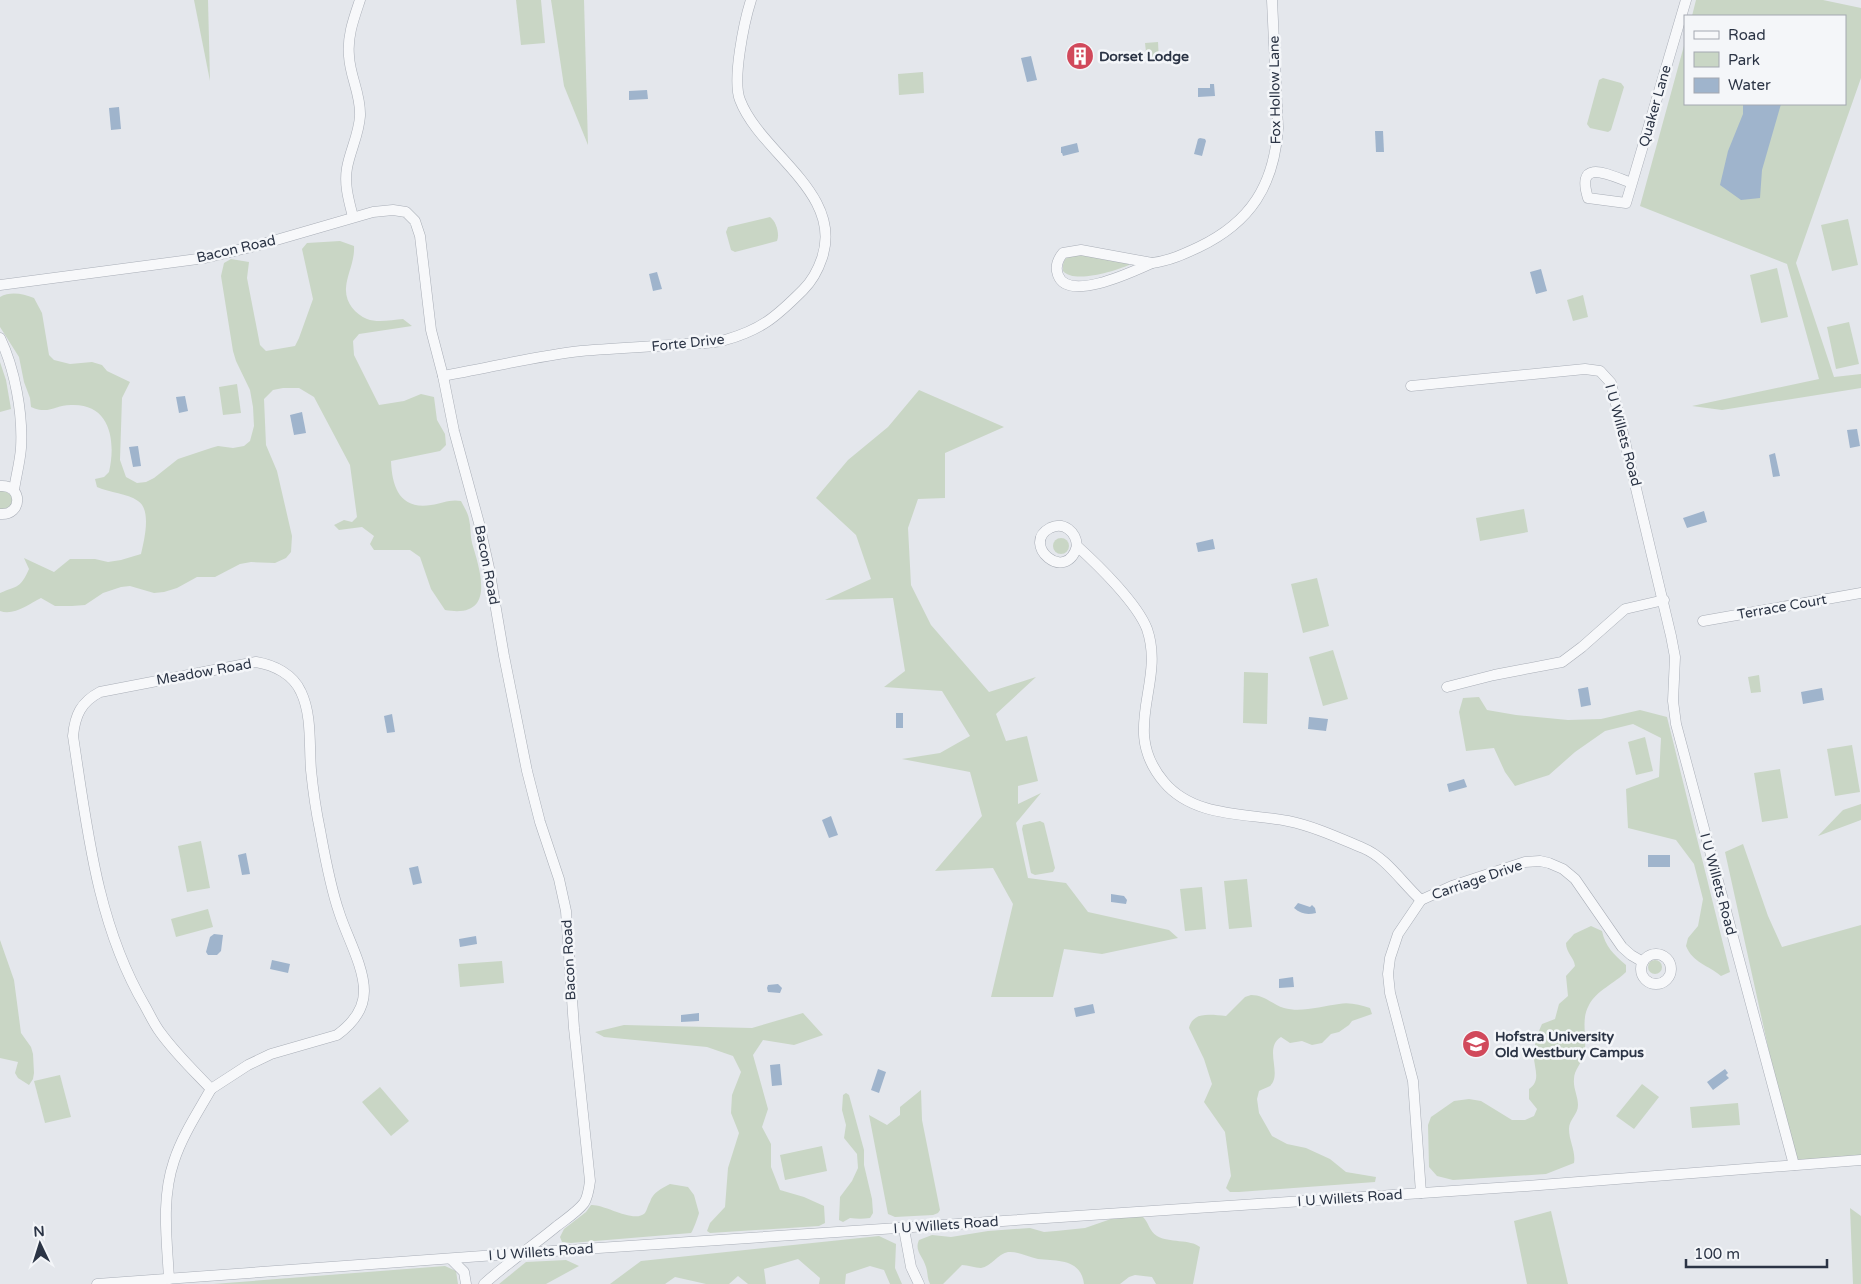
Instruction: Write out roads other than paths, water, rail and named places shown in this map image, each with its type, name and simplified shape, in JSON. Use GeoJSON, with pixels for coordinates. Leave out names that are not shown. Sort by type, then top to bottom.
{"type":"FeatureCollection","features":[{"type":"Feature","properties":{"kind":"street"},"geometry":{"type":"LineString","coordinates":[[353,217],[346,188],[346,169],[360,116],[359,94],[348,57],[348,42],[360,0]]}},
{"type":"Feature","properties":{"kind":"street","name":"Forte Drive"},"geometry":{"type":"LineString","coordinates":[[444,376],[579,352],[721,341],[761,327],[808,286],[818,269],[825,250],[825,234],[820,209],[809,191],[744,110],[738,94],[738,73],[747,12],[751,0]]}},
{"type":"Feature","properties":{"kind":"street","name":"Fox Hollow Lane"},"geometry":{"type":"LineString","coordinates":[[1152,263],[1114,279],[1081,286],[1063,283],[1057,269],[1058,262],[1063,253],[1081,250],[1152,263],[1165,262],[1215,239],[1240,220],[1260,197],[1269,177],[1277,145],[1278,128],[1272,0]]}},
{"type":"Feature","properties":{"kind":"street","name":"Quaker Lane"},"geometry":{"type":"LineString","coordinates":[[1632,183],[1598,171],[1588,174],[1584,184],[1588,198],[1626,203],[1632,183],[1686,0]]}},
{"type":"Feature","properties":{"kind":"street","name":"Bacon Road"},"geometry":{"type":"LineString","coordinates":[[0,285],[205,258],[259,245],[373,212],[393,210],[406,212],[415,221],[420,236],[431,330],[444,376],[454,431],[489,568],[527,771],[540,822],[559,879],[566,911],[570,984],[590,1181],[585,1202],[576,1211],[509,1262],[484,1284]]}},
{"type":"Feature","properties":{"kind":"street"},"geometry":{"type":"LineString","coordinates":[[0,338],[10,364],[19,411],[20,450],[14,490],[18,498],[16,506],[10,513],[0,514]]}},
{"type":"Feature","properties":{"kind":"street","name":"I U Willets Road"},"geometry":{"type":"LineString","coordinates":[[1411,386],[1575,369],[1594,370],[1605,374],[1611,383],[1664,600],[1674,657],[1673,710],[1676,724],[1794,1165]]}},
{"type":"Feature","properties":{"kind":"street"},"geometry":{"type":"LineString","coordinates":[[0,486],[6,486],[14,490]]}},
{"type":"Feature","properties":{"kind":"street"},"geometry":{"type":"LineString","coordinates":[[1077,546],[1131,603],[1147,630],[1152,658],[1144,711],[1144,739],[1152,762],[1166,784],[1184,799],[1204,808],[1289,821],[1364,848],[1386,864],[1406,887],[1421,900]]}},
{"type":"Feature","properties":{"kind":"street","name":"Terrace Court"},"geometry":{"type":"LineString","coordinates":[[1703,621],[1861,594]]}},
{"type":"Feature","properties":{"kind":"street"},"geometry":{"type":"LineString","coordinates":[[1447,687],[1494,675],[1562,662],[1582,648],[1625,609],[1664,600]]}},
{"type":"Feature","properties":{"kind":"street","name":"Meadow Road"},"geometry":{"type":"LineString","coordinates":[[169,1279],[165,1206],[169,1178],[181,1143],[211,1089],[248,1066],[272,1054],[337,1035],[346,1028],[358,1013],[363,996],[361,973],[338,910],[320,829],[311,773],[307,709],[302,692],[294,680],[278,669],[256,662],[100,692],[81,706],[74,723],[73,736],[90,845],[110,928],[118,951],[132,983],[160,1031],[211,1089]]}},
{"type":"Feature","properties":{"kind":"street","name":"Carriage Drive"},"geometry":{"type":"LineString","coordinates":[[1421,1193],[1413,1081],[1390,993],[1388,974],[1390,958],[1398,934],[1421,900],[1452,886],[1525,862],[1540,861],[1549,863],[1563,869],[1575,879],[1622,947],[1643,962]]}},
{"type":"Feature","properties":{"kind":"street","name":"I U Willets Road"},"geometry":{"type":"LineString","coordinates":[[97,1284],[522,1253],[1421,1193],[1861,1160]]}},
{"type":"Feature","properties":{"kind":"street"},"geometry":{"type":"LineString","coordinates":[[904,1229],[912,1267],[919,1284]]}},
{"type":"Feature","properties":{"kind":"street"},"geometry":{"type":"LineString","coordinates":[[451,1259],[461,1267],[466,1284]]}},
{"type":"Feature","properties":{"kind":"water"},"geometry":{"type":"Polygon","coordinates":[[[1031,56],[1037,80],[1027,82],[1021,58],[1031,56]]]}},
{"type":"Feature","properties":{"kind":"water"},"geometry":{"type":"Polygon","coordinates":[[[1210,84],[1214,84],[1215,96],[1198,97],[1198,88],[1210,88],[1210,84]]]}},
{"type":"Feature","properties":{"kind":"water"},"geometry":{"type":"Polygon","coordinates":[[[647,90],[648,99],[629,100],[629,91],[647,90]]]}},
{"type":"Feature","properties":{"kind":"water"},"geometry":{"type":"Polygon","coordinates":[[[1743,105],[1781,105],[1762,170],[1760,198],[1741,200],[1720,185],[1728,151],[1743,114],[1743,105]]]}},
{"type":"Feature","properties":{"kind":"water"},"geometry":{"type":"Polygon","coordinates":[[[119,107],[121,129],[111,130],[109,108],[119,107]]]}},
{"type":"Feature","properties":{"kind":"water"},"geometry":{"type":"Polygon","coordinates":[[[1375,131],[1383,131],[1384,152],[1376,152],[1375,131]]]}},
{"type":"Feature","properties":{"kind":"water"},"geometry":{"type":"Polygon","coordinates":[[[1198,139],[1206,141],[1202,156],[1194,154],[1198,139]]]}},
{"type":"Feature","properties":{"kind":"water"},"geometry":{"type":"Polygon","coordinates":[[[1077,143],[1079,152],[1063,156],[1061,147],[1077,143]]]}},
{"type":"Feature","properties":{"kind":"water"},"geometry":{"type":"Polygon","coordinates":[[[1541,269],[1547,291],[1536,294],[1530,272],[1541,269]]]}},
{"type":"Feature","properties":{"kind":"water"},"geometry":{"type":"Polygon","coordinates":[[[657,272],[662,289],[653,291],[649,274],[657,272]]]}},
{"type":"Feature","properties":{"kind":"water"},"geometry":{"type":"Polygon","coordinates":[[[185,396],[188,411],[179,413],[176,397],[185,396]]]}},
{"type":"Feature","properties":{"kind":"water"},"geometry":{"type":"Polygon","coordinates":[[[302,412],[306,433],[294,435],[290,415],[302,412]]]}},
{"type":"Feature","properties":{"kind":"water"},"geometry":{"type":"Polygon","coordinates":[[[1857,429],[1860,446],[1850,448],[1847,430],[1857,429]]]}},
{"type":"Feature","properties":{"kind":"water"},"geometry":{"type":"Polygon","coordinates":[[[138,446],[141,466],[133,467],[129,447],[138,446]]]}},
{"type":"Feature","properties":{"kind":"water"},"geometry":{"type":"Polygon","coordinates":[[[1775,453],[1780,476],[1773,477],[1769,455],[1775,453]]]}},
{"type":"Feature","properties":{"kind":"water"},"geometry":{"type":"Polygon","coordinates":[[[1704,511],[1707,522],[1687,528],[1683,518],[1704,511]]]}},
{"type":"Feature","properties":{"kind":"water"},"geometry":{"type":"Polygon","coordinates":[[[1213,539],[1215,549],[1198,552],[1196,543],[1213,539]]]}},
{"type":"Feature","properties":{"kind":"water"},"geometry":{"type":"Polygon","coordinates":[[[1588,687],[1591,705],[1581,707],[1578,689],[1588,687]]]}},
{"type":"Feature","properties":{"kind":"water"},"geometry":{"type":"Polygon","coordinates":[[[1822,688],[1824,700],[1803,704],[1801,692],[1822,688]]]}},
{"type":"Feature","properties":{"kind":"water"},"geometry":{"type":"Polygon","coordinates":[[[896,713],[903,713],[903,728],[896,728],[896,713]]]}},
{"type":"Feature","properties":{"kind":"water"},"geometry":{"type":"Polygon","coordinates":[[[392,714],[395,732],[387,733],[384,716],[392,714]]]}},
{"type":"Feature","properties":{"kind":"water"},"geometry":{"type":"Polygon","coordinates":[[[1309,717],[1328,719],[1326,731],[1308,729],[1309,717]]]}},
{"type":"Feature","properties":{"kind":"water"},"geometry":{"type":"Polygon","coordinates":[[[1464,779],[1467,787],[1449,792],[1447,784],[1464,779]]]}},
{"type":"Feature","properties":{"kind":"water"},"geometry":{"type":"Polygon","coordinates":[[[831,816],[838,835],[829,838],[822,820],[831,816]]]}},
{"type":"Feature","properties":{"kind":"water"},"geometry":{"type":"Polygon","coordinates":[[[246,853],[250,874],[242,875],[238,855],[246,853]]]}},
{"type":"Feature","properties":{"kind":"water"},"geometry":{"type":"Polygon","coordinates":[[[1648,855],[1670,855],[1670,867],[1648,867],[1648,855]]]}},
{"type":"Feature","properties":{"kind":"water"},"geometry":{"type":"Polygon","coordinates":[[[418,866],[422,883],[413,885],[409,868],[418,866]]]}},
{"type":"Feature","properties":{"kind":"water"},"geometry":{"type":"Polygon","coordinates":[[[1111,894],[1124,896],[1127,900],[1126,904],[1111,902],[1111,894]]]}},
{"type":"Feature","properties":{"kind":"water"},"geometry":{"type":"Polygon","coordinates":[[[1298,903],[1310,907],[1312,905],[1316,913],[1307,914],[1299,912],[1294,908],[1298,903]]]}},
{"type":"Feature","properties":{"kind":"water"},"geometry":{"type":"Polygon","coordinates":[[[214,934],[223,935],[221,951],[217,955],[208,955],[206,952],[210,937],[214,934]]]}},
{"type":"Feature","properties":{"kind":"water"},"geometry":{"type":"Polygon","coordinates":[[[476,936],[477,944],[460,947],[459,939],[476,936]]]}},
{"type":"Feature","properties":{"kind":"water"},"geometry":{"type":"Polygon","coordinates":[[[272,960],[290,964],[288,973],[270,969],[272,960]]]}},
{"type":"Feature","properties":{"kind":"water"},"geometry":{"type":"Polygon","coordinates":[[[1293,977],[1294,987],[1279,988],[1279,979],[1293,977]]]}},
{"type":"Feature","properties":{"kind":"water"},"geometry":{"type":"Polygon","coordinates":[[[778,984],[782,988],[780,993],[768,992],[768,985],[778,984]]]}},
{"type":"Feature","properties":{"kind":"water"},"geometry":{"type":"Polygon","coordinates":[[[1093,1004],[1095,1013],[1076,1017],[1074,1008],[1093,1004]]]}},
{"type":"Feature","properties":{"kind":"water"},"geometry":{"type":"Polygon","coordinates":[[[699,1013],[699,1021],[681,1022],[681,1015],[699,1013]]]}},
{"type":"Feature","properties":{"kind":"water"},"geometry":{"type":"Polygon","coordinates":[[[780,1064],[782,1085],[772,1086],[770,1065],[780,1064]]]}},
{"type":"Feature","properties":{"kind":"water"},"geometry":{"type":"Polygon","coordinates":[[[878,1069],[886,1072],[879,1093],[871,1090],[878,1069]]]}},
{"type":"Feature","properties":{"kind":"water"},"geometry":{"type":"Polygon","coordinates":[[[1725,1069],[1728,1073],[1726,1075],[1729,1078],[1713,1090],[1707,1082],[1725,1069]]]}},
{"type":"Feature","properties":{"kind":"place","name":"Dorset Lodge"},"geometry":{"type":"Point","coordinates":[1080,56]}},
{"type":"Feature","properties":{"kind":"place","name":"Hofstra University Old Westbury Campus"},"geometry":{"type":"Point","coordinates":[1476,1044]}}]}
